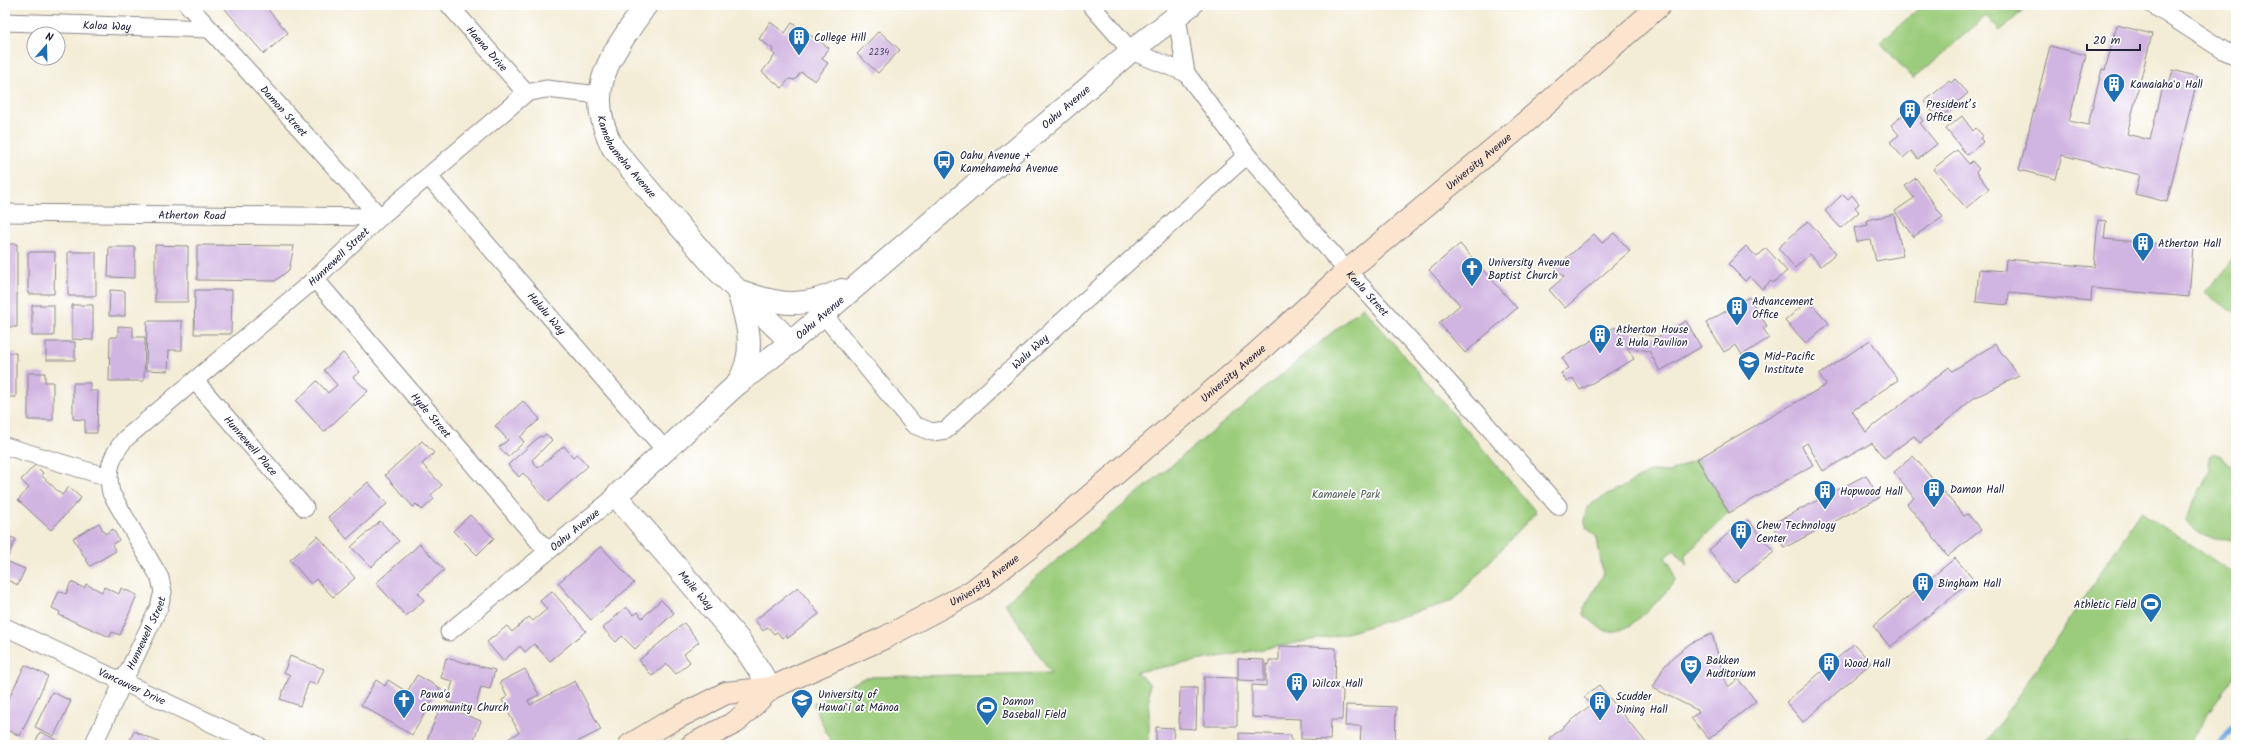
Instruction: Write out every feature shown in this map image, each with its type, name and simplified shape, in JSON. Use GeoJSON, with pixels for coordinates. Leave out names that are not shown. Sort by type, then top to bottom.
{"type":"FeatureCollection","features":[{"type":"Feature","properties":{"kind":"main road","name":"University Avenue"},"geometry":{"type":"LineString","coordinates":[[630,745],[665,724],[726,693],[771,688],[891,635],[971,592],[1024,552],[1259,351],[1347,271],[1527,121],[1660,5]]}},
{"type":"Feature","properties":{"kind":"main road","name":"University Avenue"},"geometry":{"type":"LineString","coordinates":[[692,745],[736,722],[771,688]]}},
{"type":"Feature","properties":{"kind":"street","name":"Damon Street"},"geometry":{"type":"LineString","coordinates":[[188,5],[380,217]]}},
{"type":"Feature","properties":{"kind":"street","name":"Haena Drive"},"geometry":{"type":"LineString","coordinates":[[449,5],[526,93]]}},
{"type":"Feature","properties":{"kind":"street","name":"Kamehameha Avenue"},"geometry":{"type":"LineString","coordinates":[[646,5],[606,65],[600,95],[603,125],[613,148],[718,271],[736,289],[770,301],[798,304],[826,298],[861,281]]}},
{"type":"Feature","properties":{"kind":"street"},"geometry":{"type":"LineString","coordinates":[[1091,5],[1131,51],[1186,73]]}},
{"type":"Feature","properties":{"kind":"street"},"geometry":{"type":"LineString","coordinates":[[2153,5],[2223,50],[2236,56]]}},
{"type":"Feature","properties":{"kind":"street","name":"Oahu Avenue"},"geometry":{"type":"LineString","coordinates":[[449,632],[616,496],[735,386],[790,342],[1131,51],[1184,11]]}},
{"type":"Feature","properties":{"kind":"street","name":"Kaala Street"},"geometry":{"type":"LineString","coordinates":[[1184,11],[1186,73],[1248,155],[1347,271],[1462,396],[1558,506]]}},
{"type":"Feature","properties":{"kind":"street","name":"Kaloa Way"},"geometry":{"type":"LineString","coordinates":[[5,22],[209,29]]}},
{"type":"Feature","properties":{"kind":"street","name":"Hunnewell Street"},"geometry":{"type":"LineString","coordinates":[[93,745],[159,607],[162,588],[158,573],[114,499],[108,478],[113,457],[125,439],[196,382],[315,279],[380,217],[429,177],[526,93],[546,89],[600,95]]}},
{"type":"Feature","properties":{"kind":"street","name":"Walu Way"},"geometry":{"type":"LineString","coordinates":[[823,314],[914,425],[932,432],[946,430],[1056,327],[1248,155]]}},
{"type":"Feature","properties":{"kind":"street","name":"Halulu Way"},"geometry":{"type":"LineString","coordinates":[[429,177],[665,450]]}},
{"type":"Feature","properties":{"kind":"street","name":"Atherton Road"},"geometry":{"type":"LineString","coordinates":[[5,213],[380,217]]}},
{"type":"Feature","properties":{"kind":"street","name":"Hyde Street"},"geometry":{"type":"LineString","coordinates":[[315,279],[541,544],[549,550]]}},
{"type":"Feature","properties":{"kind":"street","name":"Kamehameha Avenue"},"geometry":{"type":"LineString","coordinates":[[735,386],[745,368],[750,346],[748,324],[736,289]]}},
{"type":"Feature","properties":{"kind":"street"},"geometry":{"type":"LineString","coordinates":[[736,289],[790,342]]}},
{"type":"Feature","properties":{"kind":"street","name":"Hunnewell Place"},"geometry":{"type":"LineString","coordinates":[[196,382],[305,508]]}},
{"type":"Feature","properties":{"kind":"street"},"geometry":{"type":"LineString","coordinates":[[5,446],[108,478]]}},
{"type":"Feature","properties":{"kind":"street","name":"Maile Way"},"geometry":{"type":"LineString","coordinates":[[616,496],[740,641],[771,688]]}},
{"type":"Feature","properties":{"kind":"street","name":"Vancouver Drive"},"geometry":{"type":"LineString","coordinates":[[5,627],[258,745]]}},
{"type":"Feature","properties":{"kind":"green space"},"geometry":{"type":"Polygon","coordinates":[[[1923,5],[2029,5],[2000,31],[1986,16],[1913,79],[1880,42],[1923,5]]]}},
{"type":"Feature","properties":{"kind":"green space"},"geometry":{"type":"Polygon","coordinates":[[[2236,257],[2236,313],[2219,303],[2205,292],[2236,257]]]}},
{"type":"Feature","properties":{"kind":"green space","name":"Kamanele Park"},"geometry":{"type":"Polygon","coordinates":[[[1363,307],[1536,512],[1453,601],[1340,635],[1136,672],[1149,683],[1149,745],[832,745],[813,704],[866,677],[1051,673],[1005,603],[1363,307]]]}},
{"type":"Feature","properties":{"kind":"green space"},"geometry":{"type":"Polygon","coordinates":[[[2210,455],[2220,455],[2226,463],[2236,468],[2236,539],[2221,540],[2207,537],[2195,530],[2185,519],[2210,470],[2208,464],[2210,455]]]}},
{"type":"Feature","properties":{"kind":"green space"},"geometry":{"type":"Polygon","coordinates":[[[1697,459],[1729,513],[1686,554],[1687,565],[1674,550],[1665,557],[1672,568],[1675,580],[1650,609],[1627,627],[1616,631],[1604,631],[1584,615],[1584,608],[1603,575],[1597,538],[1587,528],[1584,520],[1586,510],[1591,504],[1652,471],[1670,472],[1697,459]]]}},
{"type":"Feature","properties":{"kind":"green space","name":"Athletic Field"},"geometry":{"type":"Polygon","coordinates":[[[2141,512],[2236,575],[2236,673],[2187,745],[1985,745],[2141,512]]]}},
{"type":"Feature","properties":{"kind":"building"},"geometry":{"type":"Polygon","coordinates":[[[229,5],[264,5],[288,33],[264,54],[225,9],[229,5]]]}},
{"type":"Feature","properties":{"kind":"building","name":"College Hill"},"geometry":{"type":"Polygon","coordinates":[[[770,22],[785,33],[792,23],[829,48],[822,59],[828,63],[815,81],[801,72],[795,80],[789,79],[782,88],[762,72],[775,55],[772,52],[773,49],[759,39],[770,22]]]}},
{"type":"Feature","properties":{"kind":"building","name":"Kawaiahaʻo Hall"},"geometry":{"type":"Polygon","coordinates":[[[2117,25],[2152,34],[2127,134],[2150,140],[2163,86],[2168,87],[2173,70],[2198,77],[2167,202],[2135,194],[2140,175],[2062,155],[2056,179],[2019,170],[2050,46],[2086,55],[2069,121],[2088,125],[2102,69],[2105,70],[2117,25]]]}},
{"type":"Feature","properties":{"kind":"building"},"geometry":{"type":"Polygon","coordinates":[[[879,31],[900,50],[878,73],[857,54],[879,31]]]}},
{"type":"Feature","properties":{"kind":"building"},"geometry":{"type":"Polygon","coordinates":[[[1955,79],[1968,93],[1939,119],[1924,102],[1949,81],[1951,83],[1955,79]]]}},
{"type":"Feature","properties":{"kind":"building","name":"President’s Office"},"geometry":{"type":"Polygon","coordinates":[[[1912,107],[1923,121],[1920,123],[1937,144],[1918,159],[1911,151],[1903,158],[1890,142],[1899,135],[1891,125],[1912,107]]]}},
{"type":"Feature","properties":{"kind":"building"},"geometry":{"type":"Polygon","coordinates":[[[1962,116],[1973,131],[1976,128],[1983,136],[1980,138],[1983,142],[1967,155],[1946,129],[1962,116]]]}},
{"type":"Feature","properties":{"kind":"building"},"geometry":{"type":"Polygon","coordinates":[[[1957,150],[1969,164],[1972,161],[1979,169],[1976,172],[1989,189],[1966,208],[1933,169],[1957,150]]]}},
{"type":"Feature","properties":{"kind":"building"},"geometry":{"type":"Polygon","coordinates":[[[1916,178],[1943,217],[1913,237],[1895,211],[1914,198],[1905,186],[1916,178]]]}},
{"type":"Feature","properties":{"kind":"building"},"geometry":{"type":"Polygon","coordinates":[[[1843,194],[1848,199],[1852,195],[1859,204],[1855,207],[1859,212],[1841,228],[1825,211],[1843,194]]]}},
{"type":"Feature","properties":{"kind":"building"},"geometry":{"type":"Polygon","coordinates":[[[1894,214],[1903,256],[1876,261],[1871,240],[1857,242],[1854,228],[1868,225],[1867,220],[1894,214]]]}},
{"type":"Feature","properties":{"kind":"building","name":"Atherton Hall"},"geometry":{"type":"Polygon","coordinates":[[[2098,220],[2106,221],[2104,239],[2193,247],[2189,297],[2092,288],[2091,301],[2009,293],[2008,305],[1976,302],[1979,269],[2005,271],[2006,259],[2094,267],[2098,220]]]}},
{"type":"Feature","properties":{"kind":"building"},"geometry":{"type":"Polygon","coordinates":[[[1808,221],[1836,253],[1821,266],[1810,254],[1795,268],[1778,248],[1808,221]]]}},
{"type":"Feature","properties":{"kind":"building"},"geometry":{"type":"Polygon","coordinates":[[[1614,233],[1630,251],[1565,308],[1549,290],[1564,277],[1555,268],[1594,234],[1602,243],[1614,233]]]}},
{"type":"Feature","properties":{"kind":"building"},"geometry":{"type":"Polygon","coordinates":[[[5,244],[17,244],[17,327],[5,327],[5,244]]]}},
{"type":"Feature","properties":{"kind":"building","name":"University Avenue Baptist Church"},"geometry":{"type":"Polygon","coordinates":[[[1460,244],[1517,308],[1465,353],[1439,323],[1460,305],[1429,270],[1460,244]]]}},
{"type":"Feature","properties":{"kind":"building"},"geometry":{"type":"Polygon","coordinates":[[[155,245],[188,246],[188,302],[155,302],[155,245]]]}},
{"type":"Feature","properties":{"kind":"building"},"geometry":{"type":"Polygon","coordinates":[[[197,245],[294,246],[289,270],[275,281],[197,280],[197,245]]]}},
{"type":"Feature","properties":{"kind":"building"},"geometry":{"type":"Polygon","coordinates":[[[1746,246],[1757,257],[1766,248],[1787,271],[1773,283],[1771,281],[1762,289],[1750,276],[1745,281],[1728,264],[1746,246]]]}},
{"type":"Feature","properties":{"kind":"building"},"geometry":{"type":"Polygon","coordinates":[[[109,247],[135,247],[135,278],[108,277],[109,247]]]}},
{"type":"Feature","properties":{"kind":"building"},"geometry":{"type":"Polygon","coordinates":[[[28,252],[55,252],[54,294],[28,294],[28,252]]]}},
{"type":"Feature","properties":{"kind":"building"},"geometry":{"type":"Polygon","coordinates":[[[68,252],[96,252],[96,296],[68,296],[68,252]]]}},
{"type":"Feature","properties":{"kind":"building"},"geometry":{"type":"Polygon","coordinates":[[[110,290],[125,291],[125,316],[109,316],[110,290]]]}},
{"type":"Feature","properties":{"kind":"building"},"geometry":{"type":"Polygon","coordinates":[[[195,290],[232,290],[231,334],[194,334],[195,290]]]}},
{"type":"Feature","properties":{"kind":"building","name":"Advancement Office"},"geometry":{"type":"Polygon","coordinates":[[[1749,297],[1767,326],[1763,328],[1769,338],[1742,355],[1736,345],[1724,352],[1706,323],[1749,297]]]}},
{"type":"Feature","properties":{"kind":"building"},"geometry":{"type":"Polygon","coordinates":[[[1808,300],[1829,323],[1806,343],[1785,321],[1808,300]]]}},
{"type":"Feature","properties":{"kind":"building"},"geometry":{"type":"Polygon","coordinates":[[[32,305],[54,305],[54,336],[32,336],[32,305]]]}},
{"type":"Feature","properties":{"kind":"building"},"geometry":{"type":"Polygon","coordinates":[[[72,305],[93,305],[93,340],[72,339],[72,305]]]}},
{"type":"Feature","properties":{"kind":"building"},"geometry":{"type":"Polygon","coordinates":[[[147,321],[182,321],[182,350],[169,350],[168,371],[146,370],[147,321]]]}},
{"type":"Feature","properties":{"kind":"building","name":"Atherton House & Hula Pavilion"},"geometry":{"type":"Polygon","coordinates":[[[1686,321],[1701,347],[1660,371],[1649,351],[1627,347],[1634,359],[1580,390],[1573,378],[1567,382],[1561,373],[1569,368],[1562,358],[1615,327],[1619,334],[1620,330],[1657,337],[1686,321]]]}},
{"type":"Feature","properties":{"kind":"building"},"geometry":{"type":"Polygon","coordinates":[[[118,326],[133,327],[133,337],[145,337],[144,381],[109,381],[110,337],[118,337],[118,326]]]}},
{"type":"Feature","properties":{"kind":"building"},"geometry":{"type":"Polygon","coordinates":[[[1870,340],[1898,380],[1852,411],[1866,432],[1949,367],[1952,371],[1995,344],[2019,376],[1974,398],[1920,443],[1914,436],[1884,458],[1872,443],[1823,471],[1807,443],[1802,446],[1813,465],[1729,513],[1697,459],[1826,385],[1819,375],[1870,340]]]}},
{"type":"Feature","properties":{"kind":"building"},"geometry":{"type":"Polygon","coordinates":[[[46,342],[75,342],[75,360],[46,360],[46,342]]]}},
{"type":"Feature","properties":{"kind":"building"},"geometry":{"type":"Polygon","coordinates":[[[5,353],[16,353],[16,397],[5,397],[5,353]]]}},
{"type":"Feature","properties":{"kind":"building"},"geometry":{"type":"Polygon","coordinates":[[[343,353],[360,372],[353,377],[368,391],[324,432],[296,401],[317,381],[328,393],[337,385],[324,370],[343,353]]]}},
{"type":"Feature","properties":{"kind":"building"},"geometry":{"type":"Polygon","coordinates":[[[28,373],[45,373],[45,382],[53,382],[53,420],[28,420],[28,373]]]}},
{"type":"Feature","properties":{"kind":"building"},"geometry":{"type":"Polygon","coordinates":[[[73,383],[90,383],[90,391],[98,391],[97,433],[85,433],[85,420],[73,419],[73,383]]]}},
{"type":"Feature","properties":{"kind":"building"},"geometry":{"type":"Polygon","coordinates":[[[523,401],[540,419],[520,437],[524,442],[508,457],[499,447],[508,440],[495,426],[523,401]]]}},
{"type":"Feature","properties":{"kind":"building"},"geometry":{"type":"Polygon","coordinates":[[[546,434],[552,440],[532,460],[538,468],[564,446],[573,457],[577,454],[588,466],[548,502],[523,473],[519,477],[508,465],[540,436],[542,437],[546,434]]]}},
{"type":"Feature","properties":{"kind":"building"},"geometry":{"type":"Polygon","coordinates":[[[422,441],[434,453],[422,464],[442,485],[431,495],[434,499],[422,510],[416,504],[413,507],[385,475],[422,441]]]}},
{"type":"Feature","properties":{"kind":"building","name":"Damon Hall"},"geometry":{"type":"Polygon","coordinates":[[[1913,456],[1964,516],[1968,514],[1981,530],[1948,556],[1907,504],[1914,498],[1894,472],[1913,456]]]}},
{"type":"Feature","properties":{"kind":"building"},"geometry":{"type":"Polygon","coordinates":[[[35,465],[43,473],[41,475],[62,495],[69,487],[81,498],[51,530],[18,500],[29,488],[21,480],[35,465]]]}},
{"type":"Feature","properties":{"kind":"building","name":"Hopwood Hall"},"geometry":{"type":"Polygon","coordinates":[[[1866,475],[1879,498],[1784,548],[1772,524],[1866,475]]]}},
{"type":"Feature","properties":{"kind":"building"},"geometry":{"type":"Polygon","coordinates":[[[368,482],[387,504],[347,539],[328,517],[368,482]]]}},
{"type":"Feature","properties":{"kind":"building"},"geometry":{"type":"Polygon","coordinates":[[[470,515],[494,538],[477,555],[453,531],[470,515]]]}},
{"type":"Feature","properties":{"kind":"building","name":"Chew Technology Center"},"geometry":{"type":"Polygon","coordinates":[[[1748,520],[1774,552],[1734,583],[1709,550],[1737,526],[1739,527],[1748,520]]]}},
{"type":"Feature","properties":{"kind":"building"},"geometry":{"type":"Polygon","coordinates":[[[380,521],[399,541],[371,567],[351,547],[380,521]]]}},
{"type":"Feature","properties":{"kind":"building"},"geometry":{"type":"Polygon","coordinates":[[[99,523],[105,534],[113,529],[119,540],[112,545],[116,551],[90,566],[73,538],[99,523]]]}},
{"type":"Feature","properties":{"kind":"building"},"geometry":{"type":"Polygon","coordinates":[[[5,535],[16,539],[6,561],[25,569],[18,585],[5,579],[5,535]]]}},
{"type":"Feature","properties":{"kind":"building"},"geometry":{"type":"Polygon","coordinates":[[[318,536],[355,578],[333,597],[316,579],[311,584],[290,560],[318,536]]]}},
{"type":"Feature","properties":{"kind":"building"},"geometry":{"type":"Polygon","coordinates":[[[420,544],[444,570],[418,593],[424,600],[406,616],[376,583],[420,544]]]}},
{"type":"Feature","properties":{"kind":"building"},"geometry":{"type":"Polygon","coordinates":[[[601,546],[634,583],[591,620],[558,583],[601,546]]]}},
{"type":"Feature","properties":{"kind":"building","name":"Bingham Hall"},"geometry":{"type":"Polygon","coordinates":[[[1955,558],[1973,579],[1890,647],[1873,626],[1955,558]]]}},
{"type":"Feature","properties":{"kind":"building"},"geometry":{"type":"Polygon","coordinates":[[[71,582],[84,588],[86,584],[102,592],[104,587],[119,594],[121,588],[137,595],[120,635],[112,632],[110,637],[59,615],[60,612],[52,608],[59,591],[66,594],[71,582]]]}},
{"type":"Feature","properties":{"kind":"building"},"geometry":{"type":"Polygon","coordinates":[[[798,587],[819,614],[788,638],[786,635],[782,638],[777,632],[774,634],[768,627],[763,631],[755,620],[798,587]]]}},
{"type":"Feature","properties":{"kind":"building"},"geometry":{"type":"Polygon","coordinates":[[[552,591],[586,631],[550,661],[534,644],[525,652],[520,646],[503,661],[487,642],[507,626],[512,632],[529,617],[533,621],[547,609],[540,601],[552,591]]]}},
{"type":"Feature","properties":{"kind":"building"},"geometry":{"type":"Polygon","coordinates":[[[661,600],[674,613],[635,649],[622,636],[616,642],[603,628],[626,607],[634,615],[638,612],[642,618],[661,600]]]}},
{"type":"Feature","properties":{"kind":"building"},"geometry":{"type":"Polygon","coordinates":[[[684,623],[699,642],[684,654],[690,662],[676,674],[667,664],[652,676],[639,660],[684,623]]]}},
{"type":"Feature","properties":{"kind":"building","name":"Bakken Auditorium"},"geometry":{"type":"Polygon","coordinates":[[[1712,634],[1726,684],[1728,687],[1738,679],[1756,701],[1709,739],[1691,718],[1699,712],[1697,710],[1653,688],[1663,668],[1674,656],[1691,643],[1712,634]]]}},
{"type":"Feature","properties":{"kind":"building","name":"Wood Hall"},"geometry":{"type":"Polygon","coordinates":[[[1854,644],[1871,663],[1803,722],[1786,702],[1854,644]]]}},
{"type":"Feature","properties":{"kind":"building","name":"Wilcox Hall"},"geometry":{"type":"Polygon","coordinates":[[[1279,646],[1336,648],[1335,689],[1343,689],[1342,720],[1331,720],[1330,740],[1301,739],[1301,719],[1252,717],[1252,685],[1266,686],[1266,664],[1269,665],[1269,660],[1279,660],[1279,646]]]}},
{"type":"Feature","properties":{"kind":"building"},"geometry":{"type":"Polygon","coordinates":[[[290,656],[324,669],[317,685],[309,682],[300,706],[280,699],[290,675],[284,672],[290,656]]]}},
{"type":"Feature","properties":{"kind":"building"},"geometry":{"type":"Polygon","coordinates":[[[446,658],[495,670],[490,689],[481,687],[475,710],[447,702],[453,681],[441,678],[446,658]]]}},
{"type":"Feature","properties":{"kind":"building"},"geometry":{"type":"Polygon","coordinates":[[[1238,659],[1264,660],[1264,681],[1238,680],[1238,659]]]}},
{"type":"Feature","properties":{"kind":"building"},"geometry":{"type":"Polygon","coordinates":[[[25,665],[48,676],[20,736],[5,729],[5,706],[25,665]]]}},
{"type":"Feature","properties":{"kind":"building"},"geometry":{"type":"Polygon","coordinates":[[[525,669],[539,695],[528,700],[530,705],[575,681],[601,730],[571,745],[513,745],[509,738],[519,733],[502,700],[507,697],[500,682],[525,669]]]}},
{"type":"Feature","properties":{"kind":"building","name":"Pawa'a Community Church"},"geometry":{"type":"Polygon","coordinates":[[[417,675],[440,688],[412,735],[361,705],[376,680],[385,686],[388,680],[407,692],[417,675]]]}},
{"type":"Feature","properties":{"kind":"building"},"geometry":{"type":"Polygon","coordinates":[[[1204,677],[1237,678],[1237,726],[1204,726],[1204,677]]]}},
{"type":"Feature","properties":{"kind":"building","name":"Scudder Dining Hall"},"geometry":{"type":"Polygon","coordinates":[[[1599,685],[1648,745],[1555,745],[1550,738],[1591,705],[1584,697],[1599,685]]]}},
{"type":"Feature","properties":{"kind":"building"},"geometry":{"type":"Polygon","coordinates":[[[1180,688],[1197,688],[1196,729],[1179,728],[1180,688]]]}},
{"type":"Feature","properties":{"kind":"building"},"geometry":{"type":"Polygon","coordinates":[[[52,692],[71,701],[54,736],[35,727],[52,692]]]}},
{"type":"Feature","properties":{"kind":"building"},"geometry":{"type":"Polygon","coordinates":[[[441,705],[481,721],[472,745],[425,745],[441,705]]]}},
{"type":"Feature","properties":{"kind":"building"},"geometry":{"type":"Polygon","coordinates":[[[1346,705],[1396,707],[1395,745],[1360,745],[1361,726],[1345,726],[1346,705]]]}},
{"type":"Feature","properties":{"kind":"building"},"geometry":{"type":"Polygon","coordinates":[[[1156,727],[1174,728],[1173,745],[1156,745],[1156,727]]]}},
{"type":"Feature","properties":{"kind":"building"},"geometry":{"type":"Polygon","coordinates":[[[134,731],[163,744],[166,745],[128,745],[134,731]]]}},
{"type":"Feature","properties":{"kind":"building"},"geometry":{"type":"Polygon","coordinates":[[[40,732],[55,739],[52,745],[34,745],[40,732]]]}},
{"type":"Feature","properties":{"kind":"building"},"geometry":{"type":"Polygon","coordinates":[[[1239,733],[1291,735],[1291,745],[1239,745],[1239,733]]]}},
{"type":"Feature","properties":{"kind":"waterway"},"geometry":{"type":"LineString","coordinates":[[2220,745],[2236,722]]}},
{"type":"Feature","properties":{"kind":"place","name":"College Hill"},"geometry":{"type":"Point","coordinates":[799,56]}},
{"type":"Feature","properties":{"kind":"place","name":"Kawaiahaʻo Hall"},"geometry":{"type":"Point","coordinates":[2114,104]}},
{"type":"Feature","properties":{"kind":"place","name":"President’s Office"},"geometry":{"type":"Point","coordinates":[1910,130]}},
{"type":"Feature","properties":{"kind":"place","name":"Oahu Avenue + Kamehameha Avenue"},"geometry":{"type":"Point","coordinates":[944,180]}},
{"type":"Feature","properties":{"kind":"place","name":"Atherton Hall"},"geometry":{"type":"Point","coordinates":[2143,262]}},
{"type":"Feature","properties":{"kind":"place","name":"University Avenue Baptist Church"},"geometry":{"type":"Point","coordinates":[1472,288]}},
{"type":"Feature","properties":{"kind":"place","name":"Advancement Office"},"geometry":{"type":"Point","coordinates":[1737,326]}},
{"type":"Feature","properties":{"kind":"place","name":"Atherton House & Hula Pavilion"},"geometry":{"type":"Point","coordinates":[1600,354]}},
{"type":"Feature","properties":{"kind":"place","name":"Mid-Pacific Institute"},"geometry":{"type":"Point","coordinates":[1749,382]}},
{"type":"Feature","properties":{"kind":"place","name":"Damon Hall"},"geometry":{"type":"Point","coordinates":[1934,508]}},
{"type":"Feature","properties":{"kind":"place","name":"Hopwood Hall"},"geometry":{"type":"Point","coordinates":[1825,510]}},
{"type":"Feature","properties":{"kind":"place","name":"Chew Technology Center"},"geometry":{"type":"Point","coordinates":[1741,550]}},
{"type":"Feature","properties":{"kind":"place","name":"Bingham Hall"},"geometry":{"type":"Point","coordinates":[1923,602]}},
{"type":"Feature","properties":{"kind":"place","name":"Athletic Field"},"geometry":{"type":"Point","coordinates":[2151,624]}},
{"type":"Feature","properties":{"kind":"place","name":"Wood Hall"},"geometry":{"type":"Point","coordinates":[1829,682]}},
{"type":"Feature","properties":{"kind":"place","name":"Bakken Auditorium"},"geometry":{"type":"Point","coordinates":[1691,686]}},
{"type":"Feature","properties":{"kind":"place","name":"Wilcox Hall"},"geometry":{"type":"Point","coordinates":[1297,702]}},
{"type":"Feature","properties":{"kind":"place","name":"Pawa'a Community Church"},"geometry":{"type":"Point","coordinates":[404,720]}},
{"type":"Feature","properties":{"kind":"place","name":"University of Hawaiʻi at Mānoa"},"geometry":{"type":"Point","coordinates":[802,720]}},
{"type":"Feature","properties":{"kind":"place","name":"Scudder Dining Hall"},"geometry":{"type":"Point","coordinates":[1600,722]}},
{"type":"Feature","properties":{"kind":"place","name":"Damon Baseball Field"},"geometry":{"type":"Point","coordinates":[987,726]}}]}
